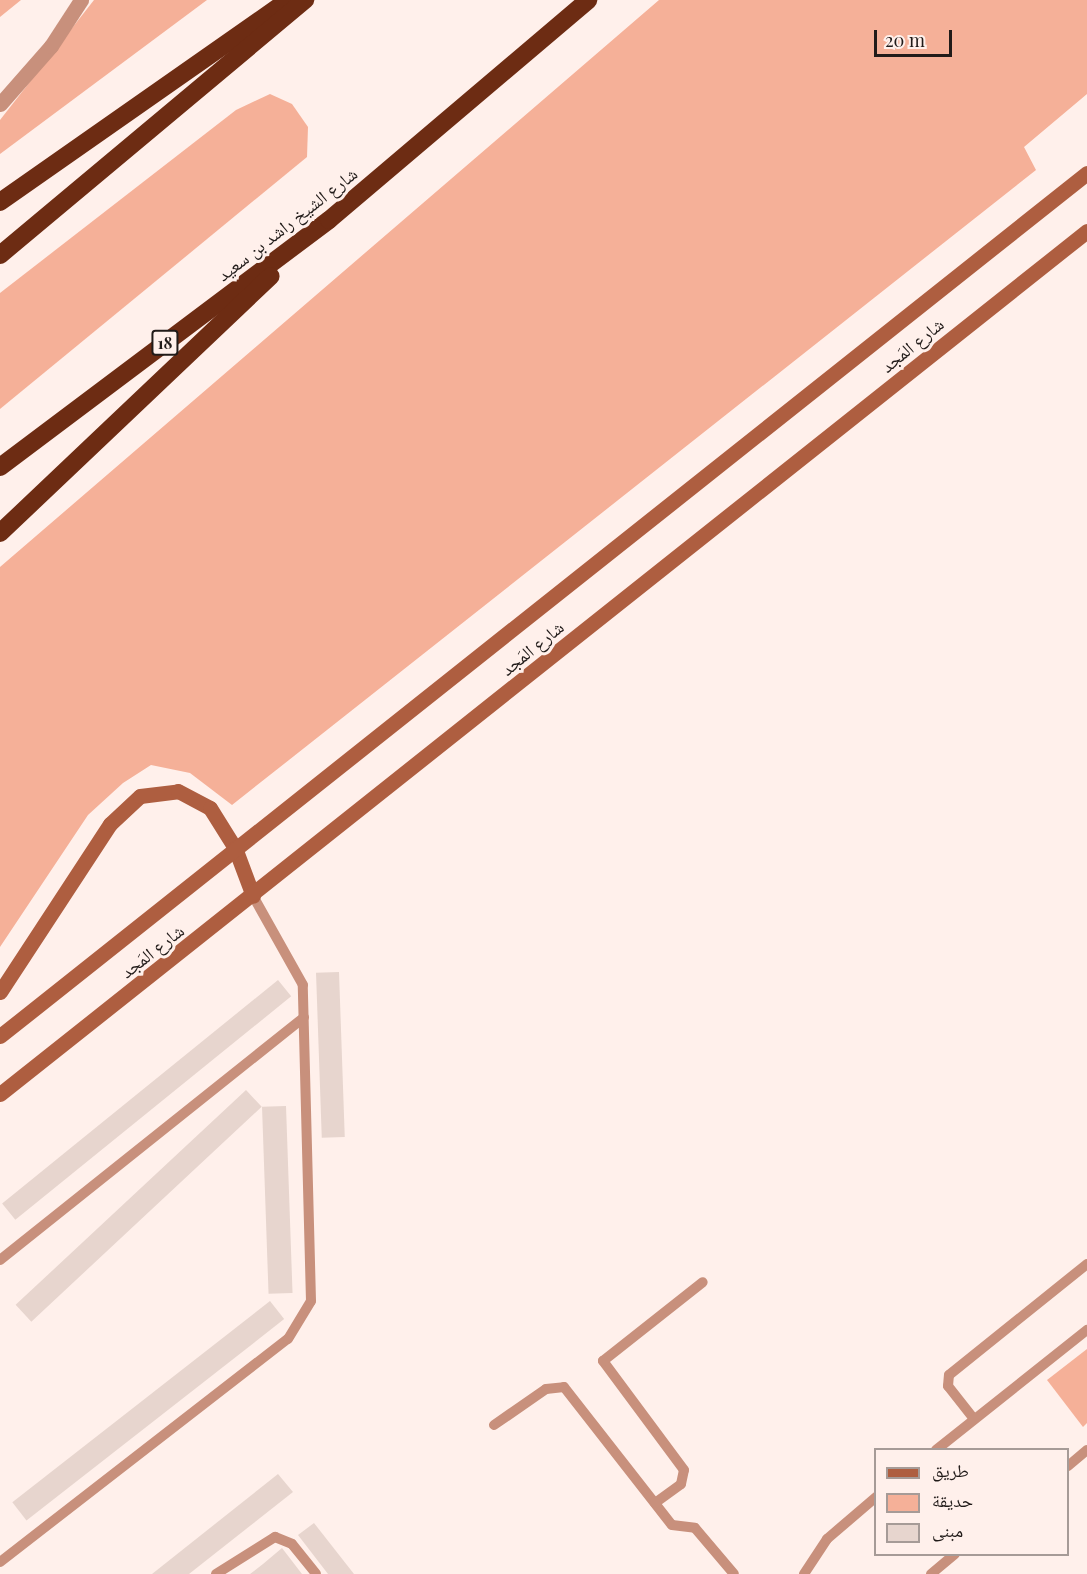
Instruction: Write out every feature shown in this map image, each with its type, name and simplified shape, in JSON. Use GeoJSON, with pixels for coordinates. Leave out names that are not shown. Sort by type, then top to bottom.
{"type":"FeatureCollection","features":[{"type":"Feature","properties":{"kind":"highway"},"geometry":{"type":"LineString","coordinates":[[0,202],[288,0]]}},
{"type":"Feature","properties":{"kind":"highway"},"geometry":{"type":"LineString","coordinates":[[0,255],[305,0]]}},
{"type":"Feature","properties":{"kind":"highway","name":"شارع الشيخ راشد بن سعيد"},"geometry":{"type":"LineString","coordinates":[[0,467],[329,220],[588,0]]}},
{"type":"Feature","properties":{"kind":"highway"},"geometry":{"type":"LineString","coordinates":[[0,533],[329,220]]}},
{"type":"Feature","properties":{"kind":"street"},"geometry":{"type":"LineString","coordinates":[[0,104],[51,46],[81,0]]}},
{"type":"Feature","properties":{"kind":"street","name":"شارع المَجد"},"geometry":{"type":"LineString","coordinates":[[0,1036],[1087,173]]}},
{"type":"Feature","properties":{"kind":"street","name":"شارع المَجد"},"geometry":{"type":"LineString","coordinates":[[0,1094],[253,896],[1087,231]]}},
{"type":"Feature","properties":{"kind":"street"},"geometry":{"type":"LineString","coordinates":[[0,992],[110,824],[140,796],[159,791],[195,797],[210,808],[235,848],[253,896]]}},
{"type":"Feature","properties":{"kind":"lane"},"geometry":{"type":"LineString","coordinates":[[0,1562],[288,1339],[306,1314],[314,1286],[304,1017],[299,968],[253,896]]}},
{"type":"Feature","properties":{"kind":"lane"},"geometry":{"type":"LineString","coordinates":[[0,1260],[304,1017]]}},
{"type":"Feature","properties":{"kind":"lane"},"geometry":{"type":"LineString","coordinates":[[974,1419],[948,1386],[949,1375],[1087,1264]]}},
{"type":"Feature","properties":{"kind":"lane"},"geometry":{"type":"LineString","coordinates":[[655,1503],[684,1480],[684,1470],[603,1361],[703,1282]]}},
{"type":"Feature","properties":{"kind":"lane"},"geometry":{"type":"LineString","coordinates":[[937,1448],[1087,1330]]}},
{"type":"Feature","properties":{"kind":"lane"},"geometry":{"type":"LineString","coordinates":[[494,1425],[546,1389],[564,1387],[672,1525],[695,1528],[734,1574]]}},
{"type":"Feature","properties":{"kind":"lane"},"geometry":{"type":"LineString","coordinates":[[1069,1465],[1086,1452]]}},
{"type":"Feature","properties":{"kind":"lane"},"geometry":{"type":"LineString","coordinates":[[804,1574],[827,1539],[874,1499]]}},
{"type":"Feature","properties":{"kind":"lane"},"geometry":{"type":"LineString","coordinates":[[219,1573],[274,1537],[292,1544],[316,1574]]}},
{"type":"Feature","properties":{"kind":"lane"},"geometry":{"type":"LineString","coordinates":[[931,1574],[953,1556]]}},
{"type":"Feature","properties":{"kind":"green space"},"geometry":{"type":"Polygon","coordinates":[[[0,0],[21,0],[0,17],[0,0]]]}},
{"type":"Feature","properties":{"kind":"green space"},"geometry":{"type":"Polygon","coordinates":[[[94,0],[207,0],[0,154],[0,120],[94,0]]]}},
{"type":"Feature","properties":{"kind":"green space"},"geometry":{"type":"Polygon","coordinates":[[[659,0],[1087,0],[1087,94],[1024,147],[1036,170],[232,805],[190,773],[151,765],[123,783],[88,815],[0,947],[0,567],[659,0]]]}},
{"type":"Feature","properties":{"kind":"green space"},"geometry":{"type":"Polygon","coordinates":[[[270,94],[292,104],[308,127],[307,157],[0,409],[0,293],[236,110],[270,94]]]}},
{"type":"Feature","properties":{"kind":"green space"},"geometry":{"type":"Polygon","coordinates":[[[1087,1349],[1087,1423],[1083,1427],[1047,1380],[1087,1349]]]}},
{"type":"Feature","properties":{"kind":"building"},"geometry":{"type":"Polygon","coordinates":[[[339,972],[345,1137],[322,1138],[316,973],[339,972]]]}},
{"type":"Feature","properties":{"kind":"building"},"geometry":{"type":"Polygon","coordinates":[[[278,980],[291,996],[15,1220],[2,1203],[278,980]]]}},
{"type":"Feature","properties":{"kind":"building"},"geometry":{"type":"Polygon","coordinates":[[[246,1090],[262,1107],[31,1322],[16,1305],[246,1090]]]}},
{"type":"Feature","properties":{"kind":"building"},"geometry":{"type":"Polygon","coordinates":[[[286,1106],[293,1293],[269,1294],[262,1107],[286,1106]]]}},
{"type":"Feature","properties":{"kind":"building"},"geometry":{"type":"Polygon","coordinates":[[[270,1301],[284,1319],[26,1520],[12,1502],[270,1301]]]}},
{"type":"Feature","properties":{"kind":"building"},"geometry":{"type":"Polygon","coordinates":[[[278,1474],[293,1492],[189,1574],[152,1574],[278,1474]]]}},
{"type":"Feature","properties":{"kind":"building"},"geometry":{"type":"Polygon","coordinates":[[[314,1523],[354,1574],[328,1574],[298,1535],[314,1523]]]}},
{"type":"Feature","properties":{"kind":"building"},"geometry":{"type":"Polygon","coordinates":[[[282,1548],[302,1574],[250,1574],[263,1564],[282,1548]]]}}]}
